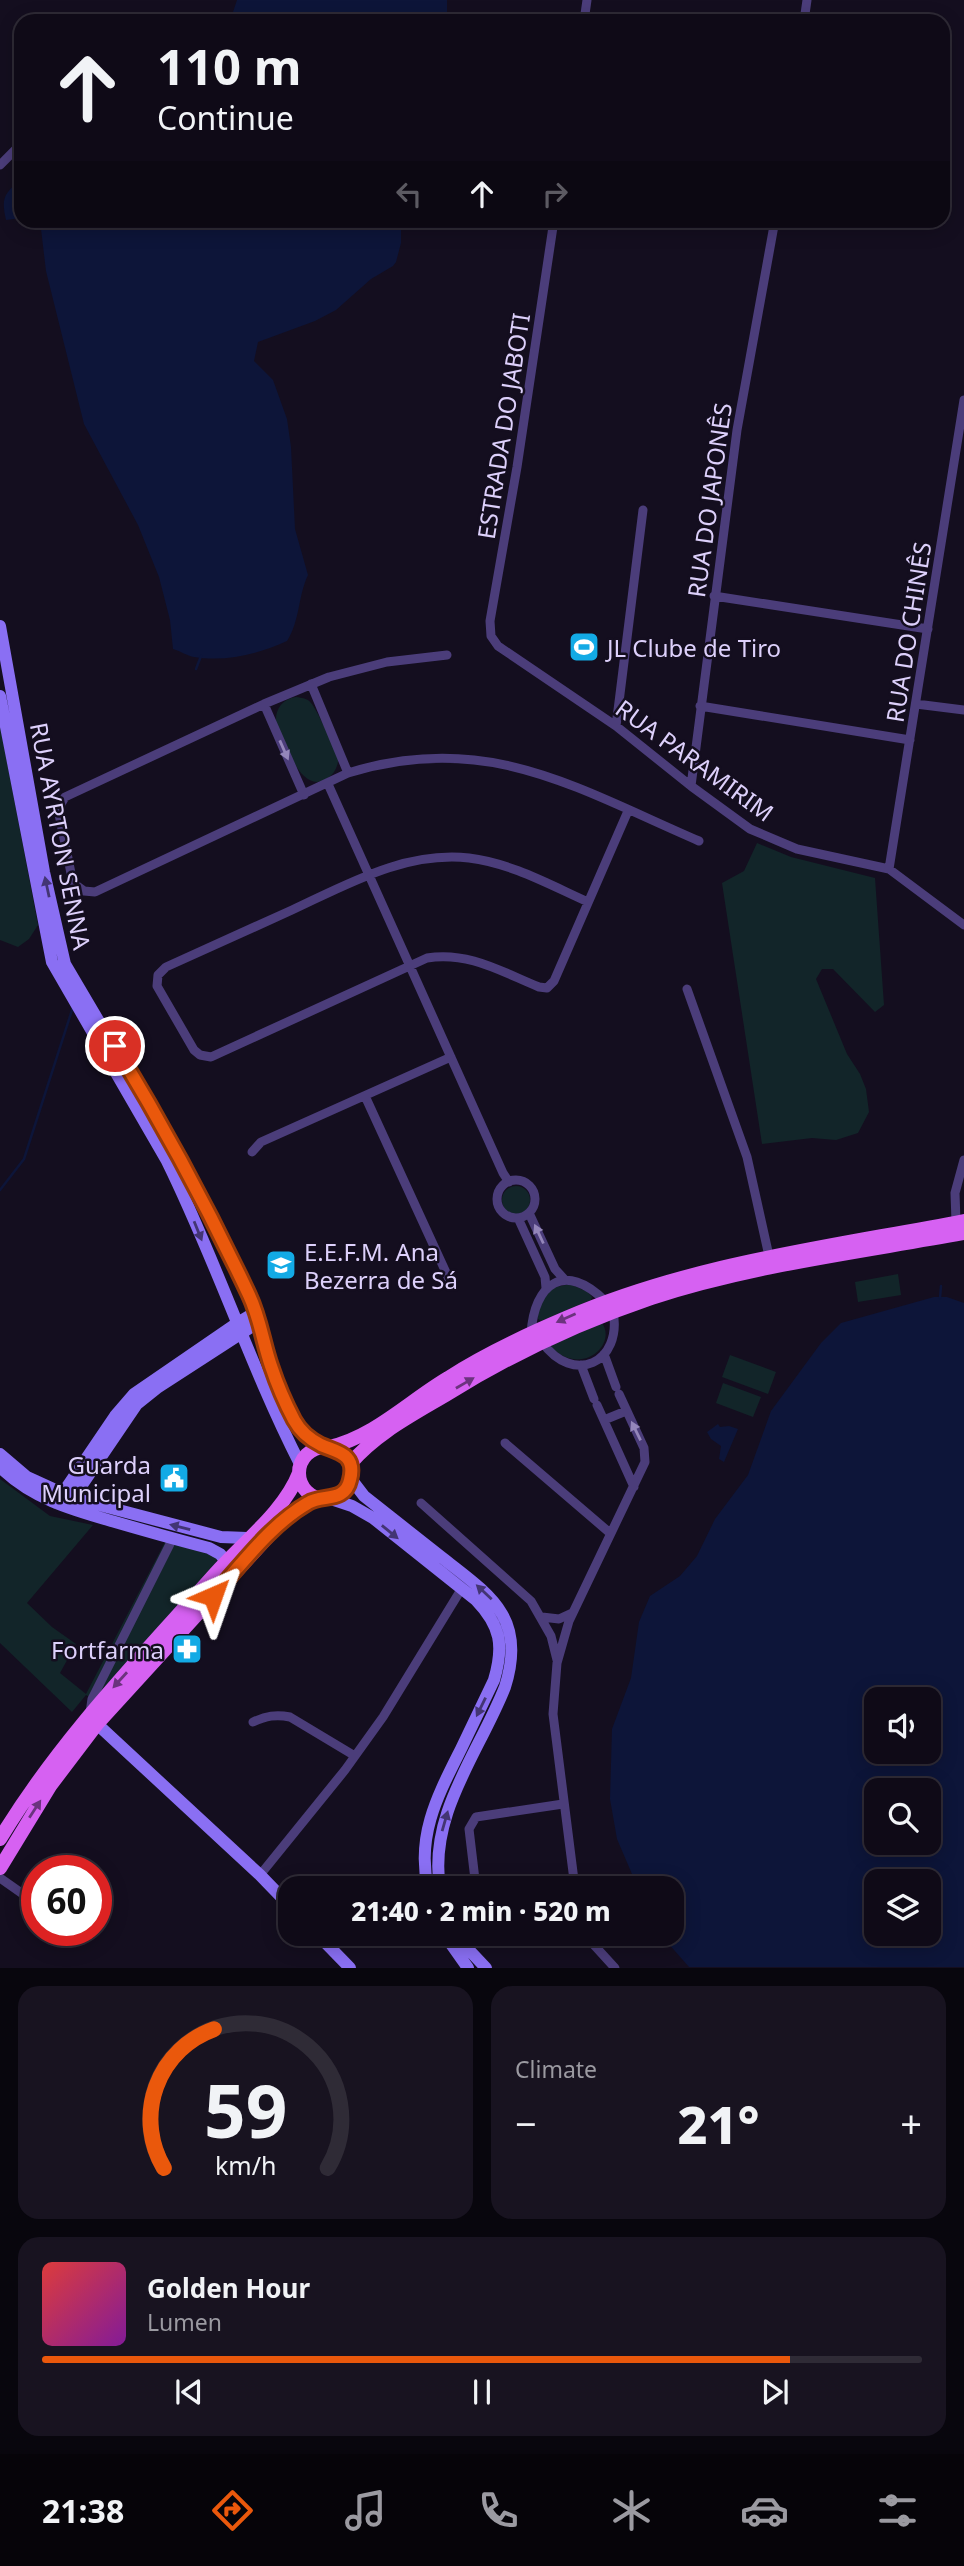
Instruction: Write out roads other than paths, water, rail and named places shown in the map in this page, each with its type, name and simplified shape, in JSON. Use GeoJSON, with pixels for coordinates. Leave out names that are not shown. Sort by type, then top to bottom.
{"type":"FeatureCollection","features":[{"type":"Feature","properties":{"kind":"main road"},"geometry":{"type":"LineString","coordinates":[[0,1868],[94,1718],[226,1561],[286,1500],[309,1452],[356,1439],[447,1378],[489,1354],[536,1338],[681,1277],[769,1256],[961,1225]]}},
{"type":"Feature","properties":{"kind":"main road"},"geometry":{"type":"LineString","coordinates":[[609,1306],[961,1225]]}},
{"type":"Feature","properties":{"kind":"main road"},"geometry":{"type":"LineString","coordinates":[[0,1839],[48,1765],[275,1529],[296,1511],[344,1492],[350,1472],[368,1444],[536,1338]]}},
{"type":"Feature","properties":{"kind":"main road"},"geometry":{"type":"LineString","coordinates":[[326,1447],[342,1452],[350,1472]]}},
{"type":"Feature","properties":{"kind":"main road"},"geometry":{"type":"LineString","coordinates":[[300,1469],[304,1489],[324,1498]]}},
{"type":"Feature","properties":{"kind":"street"},"geometry":{"type":"LineString","coordinates":[[0,165],[14,151]]}},
{"type":"Feature","properties":{"kind":"street","name":"ESTRADA DO JABOTI"},"geometry":{"type":"LineString","coordinates":[[491,636],[490,621],[517,467],[553,228]]}},
{"type":"Feature","properties":{"kind":"street","name":"RUA DO JAPONÊS"},"geometry":{"type":"LineString","coordinates":[[691,786],[737,430],[774,228]]}},
{"type":"Feature","properties":{"kind":"street","name":"RUA DO CHINÊS"},"geometry":{"type":"LineString","coordinates":[[889,869],[964,400]]}},
{"type":"Feature","properties":{"kind":"street"},"geometry":{"type":"LineString","coordinates":[[616,726],[643,510]]}},
{"type":"Feature","properties":{"kind":"street"},"geometry":{"type":"LineString","coordinates":[[714,596],[928,629]]}},
{"type":"Feature","properties":{"kind":"street","name":"RUA AYRTON SENNA"},"geometry":{"type":"LineString","coordinates":[[0,626],[57,958],[72,975],[190,1176],[258,1317],[271,1366],[295,1422],[308,1437],[326,1447]]}},
{"type":"Feature","properties":{"kind":"street","name":"RUA PARAMIRIM"},"geometry":{"type":"LineString","coordinates":[[491,636],[498,646],[616,726],[750,829],[815,854],[889,869],[964,925]]}},
{"type":"Feature","properties":{"kind":"street"},"geometry":{"type":"LineString","coordinates":[[447,655],[368,666],[311,684],[65,797],[59,814],[73,883],[84,891],[95,892],[348,773],[405,759],[479,759],[533,771],[699,841]]}},
{"type":"Feature","properties":{"kind":"street"},"geometry":{"type":"LineString","coordinates":[[311,684],[348,773]]}},
{"type":"Feature","properties":{"kind":"street","name":"RUA AYRTON SENNA"},"geometry":{"type":"LineString","coordinates":[[0,696],[57,958],[182,1191],[238,1329],[300,1469]]}},
{"type":"Feature","properties":{"kind":"street"},"geometry":{"type":"LineString","coordinates":[[264,704],[304,795]]}},
{"type":"Feature","properties":{"kind":"street"},"geometry":{"type":"LineString","coordinates":[[916,704],[964,710]]}},
{"type":"Feature","properties":{"kind":"street"},"geometry":{"type":"LineString","coordinates":[[700,706],[910,740]]}},
{"type":"Feature","properties":{"kind":"street"},"geometry":{"type":"LineString","coordinates":[[328,784],[509,1182]]}},
{"type":"Feature","properties":{"kind":"street"},"geometry":{"type":"LineString","coordinates":[[589,902],[516,870],[470,858],[424,859],[369,875],[166,967],[158,975],[158,990],[194,1050],[211,1057],[427,958],[458,957],[477,961],[539,988],[547,988],[554,981],[589,902],[628,811]]}},
{"type":"Feature","properties":{"kind":"street"},"geometry":{"type":"LineString","coordinates":[[687,989],[750,1164],[769,1256]]}},
{"type":"Feature","properties":{"kind":"street"},"geometry":{"type":"LineString","coordinates":[[252,1152],[261,1142],[451,1057]]}},
{"type":"Feature","properties":{"kind":"street"},"geometry":{"type":"LineString","coordinates":[[365,1096],[449,1279]]}},
{"type":"Feature","properties":{"kind":"street"},"geometry":{"type":"LineString","coordinates":[[961,1225],[956,1193],[964,1160]]}},
{"type":"Feature","properties":{"kind":"street"},"geometry":{"type":"LineString","coordinates":[[522,1181],[532,1189],[535,1201],[529,1213],[518,1218],[506,1215],[499,1206],[500,1189],[509,1182],[522,1181]]}},
{"type":"Feature","properties":{"kind":"street"},"geometry":{"type":"LineString","coordinates":[[529,1213],[555,1269],[565,1280],[590,1289],[609,1306],[616,1326],[613,1342],[594,1362],[581,1365],[565,1363],[551,1355],[536,1338],[536,1304],[552,1283],[565,1280]]}},
{"type":"Feature","properties":{"kind":"street"},"geometry":{"type":"LineString","coordinates":[[518,1218],[545,1277],[546,1288]]}},
{"type":"Feature","properties":{"kind":"street"},"geometry":{"type":"LineString","coordinates":[[538,1261],[549,1256]]}},
{"type":"Feature","properties":{"kind":"street"},"geometry":{"type":"LineString","coordinates":[[64,1501],[137,1404],[258,1317]]}},
{"type":"Feature","properties":{"kind":"street"},"geometry":{"type":"LineString","coordinates":[[573,1876],[553,1714],[557,1663],[573,1612],[634,1487],[646,1455],[617,1391],[604,1354]]}},
{"type":"Feature","properties":{"kind":"street"},"geometry":{"type":"LineString","coordinates":[[581,1365],[634,1487]]}},
{"type":"Feature","properties":{"kind":"street"},"geometry":{"type":"LineString","coordinates":[[604,1420],[626,1411]]}},
{"type":"Feature","properties":{"kind":"street"},"geometry":{"type":"LineString","coordinates":[[505,1443],[610,1533]]}},
{"type":"Feature","properties":{"kind":"street"},"geometry":{"type":"LineString","coordinates":[[0,1454],[27,1478],[64,1501],[209,1534],[247,1538]]}},
{"type":"Feature","properties":{"kind":"street"},"geometry":{"type":"LineString","coordinates":[[0,1467],[20,1486],[170,1538],[209,1548],[219,1553],[226,1561]]}},
{"type":"Feature","properties":{"kind":"street"},"geometry":{"type":"LineString","coordinates":[[626,1469],[633,1472],[642,1469]]}},
{"type":"Feature","properties":{"kind":"street"},"geometry":{"type":"LineString","coordinates":[[350,1472],[364,1496],[487,1612],[496,1627],[499,1660],[494,1681],[445,1816],[438,1857],[439,1876]]}},
{"type":"Feature","properties":{"kind":"street"},"geometry":{"type":"LineString","coordinates":[[324,1498],[364,1512],[487,1592],[509,1629],[512,1643],[509,1674],[499,1701],[434,1803],[427,1831],[427,1876]]}},
{"type":"Feature","properties":{"kind":"street"},"geometry":{"type":"LineString","coordinates":[[421,1503],[531,1601],[551,1636],[557,1663]]}},
{"type":"Feature","properties":{"kind":"street"},"geometry":{"type":"LineString","coordinates":[[170,1538],[170,1544],[92,1699],[94,1718],[278,1894]]}},
{"type":"Feature","properties":{"kind":"street"},"geometry":{"type":"LineString","coordinates":[[260,1875],[355,1756],[416,1665],[462,1588]]}},
{"type":"Feature","properties":{"kind":"street"},"geometry":{"type":"LineString","coordinates":[[542,1617],[559,1619],[573,1612]]}},
{"type":"Feature","properties":{"kind":"street"},"geometry":{"type":"LineString","coordinates":[[253,1722],[266,1716],[290,1717],[355,1756]]}},
{"type":"Feature","properties":{"kind":"street"},"geometry":{"type":"LineString","coordinates":[[0,1828],[22,1804]]}},
{"type":"Feature","properties":{"kind":"street"},"geometry":{"type":"LineString","coordinates":[[474,1876],[469,1829],[476,1817],[563,1804]]}},
{"type":"Feature","properties":{"kind":"street"},"geometry":{"type":"LineString","coordinates":[[0,1878],[21,1893]]}},
{"type":"Feature","properties":{"kind":"street"},"geometry":{"type":"LineString","coordinates":[[329,1946],[350,1968]]}},
{"type":"Feature","properties":{"kind":"street"},"geometry":{"type":"LineString","coordinates":[[452,1946],[468,1968]]}},
{"type":"Feature","properties":{"kind":"street"},"geometry":{"type":"LineString","coordinates":[[466,1946],[486,1968]]}},
{"type":"Feature","properties":{"kind":"street"},"geometry":{"type":"LineString","coordinates":[[595,1946],[615,1968]]}},
{"type":"Feature","properties":{"kind":"water"},"geometry":{"type":"Polygon","coordinates":[[[237,0],[447,0],[447,14],[232,14],[237,0]]]}},
{"type":"Feature","properties":{"kind":"water"},"geometry":{"type":"Polygon","coordinates":[[[14,185],[14,219],[6,220],[4,201],[14,185]]]}},
{"type":"Feature","properties":{"kind":"water"},"geometry":{"type":"Polygon","coordinates":[[[401,228],[401,243],[393,266],[371,279],[336,310],[315,321],[258,342],[254,361],[273,380],[287,419],[295,529],[308,575],[287,641],[265,650],[230,658],[194,657],[173,649],[170,620],[159,577],[138,525],[84,424],[46,271],[41,229],[401,228]]]}},
{"type":"Feature","properties":{"kind":"water"},"geometry":{"type":"Polygon","coordinates":[[[934,1297],[947,1297],[964,1303],[964,1967],[689,1967],[671,1946],[684,1946],[684,1876],[633,1876],[617,1839],[610,1799],[612,1729],[631,1678],[639,1622],[650,1596],[680,1576],[697,1556],[715,1519],[748,1475],[771,1411],[821,1343],[841,1323],[934,1297]]]}},
{"type":"Feature","properties":{"kind":"water"},"geometry":{"type":"Polygon","coordinates":[[[718,1424],[720,1427],[738,1429],[724,1462],[719,1459],[721,1446],[711,1439],[707,1432],[718,1424]]]}},
{"type":"Feature","properties":{"kind":"waterway"},"geometry":{"type":"LineString","coordinates":[[196,669],[201,656]]}},
{"type":"Feature","properties":{"kind":"waterway"},"geometry":{"type":"LineString","coordinates":[[0,1190],[24,1159],[73,1007]]}},
{"type":"Feature","properties":{"kind":"waterway"},"geometry":{"type":"LineString","coordinates":[[940,1298],[941,1286]]}},
{"type":"Feature","properties":{"kind":"place","name":"JL Clube de Tiro"},"geometry":{"type":"Point","coordinates":[584,647]}},
{"type":"Feature","properties":{"kind":"place","name":"E.E.F.M. Ana Bezerra de Sá"},"geometry":{"type":"Point","coordinates":[281,1265]}},
{"type":"Feature","properties":{"kind":"place","name":"Guarda Municipal"},"geometry":{"type":"Point","coordinates":[174,1478]}},
{"type":"Feature","properties":{"kind":"place","name":"Fortfarma"},"geometry":{"type":"Point","coordinates":[187,1649]}}]}
